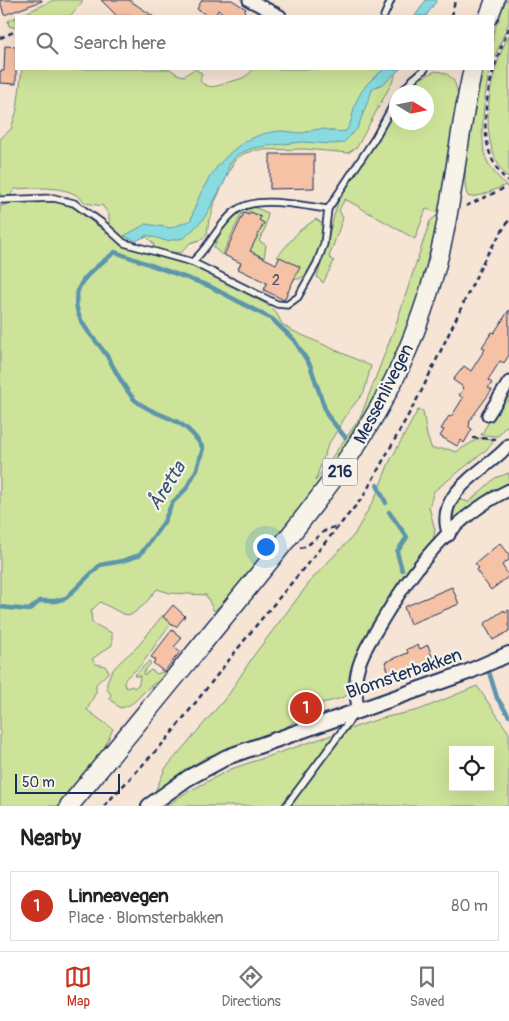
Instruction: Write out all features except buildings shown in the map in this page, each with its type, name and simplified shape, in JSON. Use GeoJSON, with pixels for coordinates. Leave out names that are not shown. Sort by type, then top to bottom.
{"type":"FeatureCollection","features":[{"type":"Feature","properties":{"kind":"main road"},"geometry":{"type":"LineString","coordinates":[[489,15],[495,0]]}},
{"type":"Feature","properties":{"kind":"main road","name":"Messenlivegen"},"geometry":{"type":"LineString","coordinates":[[69,806],[187,664],[339,474],[388,393],[414,334],[443,240],[470,70]]}},
{"type":"Feature","properties":{"kind":"street"},"geometry":{"type":"LineString","coordinates":[[249,0],[278,15]]}},
{"type":"Feature","properties":{"kind":"street"},"geometry":{"type":"LineString","coordinates":[[488,414],[509,382]]}},
{"type":"Feature","properties":{"kind":"street"},"geometry":{"type":"LineString","coordinates":[[449,534],[445,522],[451,499],[470,478],[508,446]]}},
{"type":"Feature","properties":{"kind":"street"},"geometry":{"type":"LineString","coordinates":[[358,709],[356,679],[365,651],[385,615],[412,575],[449,534],[480,506],[509,490]]}},
{"type":"Feature","properties":{"kind":"street","name":"Blomsterbakken"},"geometry":{"type":"LineString","coordinates":[[149,806],[188,778],[220,760],[358,709],[468,672],[509,654]]}},
{"type":"Feature","properties":{"kind":"lane"},"geometry":{"type":"LineString","coordinates":[[384,15],[391,0]]}},
{"type":"Feature","properties":{"kind":"lane"},"geometry":{"type":"LineString","coordinates":[[408,85],[424,70]]}},
{"type":"Feature","properties":{"kind":"lane"},"geometry":{"type":"LineString","coordinates":[[0,200],[54,198],[74,203],[102,223],[124,243],[192,262],[277,304],[287,305],[298,297],[317,263],[324,244],[328,209],[375,138],[389,113]]}},
{"type":"Feature","properties":{"kind":"lane"},"geometry":{"type":"LineString","coordinates":[[192,262],[209,246],[233,212],[246,204],[261,202],[328,209]]}},
{"type":"Feature","properties":{"kind":"lane"},"geometry":{"type":"LineString","coordinates":[[286,806],[358,709]]}},
{"type":"Feature","properties":{"kind":"path"},"geometry":{"type":"LineString","coordinates":[[452,15],[455,0]]}},
{"type":"Feature","properties":{"kind":"path"},"geometry":{"type":"LineString","coordinates":[[494,68],[509,28]]}},
{"type":"Feature","properties":{"kind":"path"},"geometry":{"type":"LineString","coordinates":[[0,38],[15,31]]}},
{"type":"Feature","properties":{"kind":"path"},"geometry":{"type":"LineString","coordinates":[[493,70],[491,76],[487,129],[488,152],[501,176],[509,182]]}},
{"type":"Feature","properties":{"kind":"path"},"geometry":{"type":"LineString","coordinates":[[463,210],[469,203],[509,186]]}},
{"type":"Feature","properties":{"kind":"path"},"geometry":{"type":"LineString","coordinates":[[104,806],[167,739],[254,628],[363,497],[421,392],[486,258],[509,220]]}},
{"type":"Feature","properties":{"kind":"path"},"geometry":{"type":"LineString","coordinates":[[473,438],[496,437],[508,446]]}},
{"type":"Feature","properties":{"kind":"path"},"geometry":{"type":"LineString","coordinates":[[286,540],[294,547],[301,548],[328,527],[338,527]]}},
{"type":"Feature","properties":{"kind":"green space"},"geometry":{"type":"Polygon","coordinates":[[[54,0],[82,0],[71,15],[21,15],[54,0]]]}},
{"type":"Feature","properties":{"kind":"green space"},"geometry":{"type":"Polygon","coordinates":[[[505,0],[509,0],[509,22],[494,59],[494,31],[505,0]]]}},
{"type":"Feature","properties":{"kind":"green space"},"geometry":{"type":"Polygon","coordinates":[[[15,18],[15,28],[9,26],[8,21],[15,18]]]}},
{"type":"Feature","properties":{"kind":"green space"},"geometry":{"type":"Polygon","coordinates":[[[509,35],[509,179],[498,165],[492,148],[488,109],[495,69],[509,35]]]}},
{"type":"Feature","properties":{"kind":"green space"},"geometry":{"type":"Polygon","coordinates":[[[22,70],[171,70],[184,76],[193,70],[196,70],[202,73],[200,81],[211,87],[242,78],[252,70],[394,70],[395,77],[357,147],[348,153],[305,149],[255,150],[243,154],[234,161],[212,208],[207,234],[203,239],[190,243],[181,253],[155,250],[153,243],[147,237],[135,238],[128,242],[109,226],[109,215],[103,206],[85,203],[79,197],[62,190],[53,188],[15,189],[9,197],[0,198],[0,139],[11,129],[17,110],[22,70]]]}},
{"type":"Feature","properties":{"kind":"green space"},"geometry":{"type":"Polygon","coordinates":[[[482,70],[490,70],[483,115],[484,152],[491,167],[506,185],[482,195],[469,197],[466,189],[465,175],[473,115],[482,70]]]}},
{"type":"Feature","properties":{"kind":"green space"},"geometry":{"type":"Polygon","coordinates":[[[435,71],[446,74],[453,80],[457,88],[456,120],[440,213],[426,209],[415,239],[345,199],[339,210],[343,218],[329,257],[334,261],[323,283],[317,277],[338,202],[389,118],[389,130],[434,130],[434,85],[411,85],[435,71]]]}},
{"type":"Feature","properties":{"kind":"green space"},"geometry":{"type":"Polygon","coordinates":[[[37,200],[57,202],[74,208],[127,248],[192,266],[266,304],[276,312],[282,324],[291,330],[371,366],[364,392],[349,411],[328,445],[315,481],[360,418],[395,327],[430,221],[440,213],[425,281],[407,335],[384,387],[341,458],[230,596],[214,611],[206,595],[170,593],[157,589],[144,605],[131,615],[123,614],[100,602],[91,611],[92,623],[112,633],[112,645],[92,659],[96,664],[105,666],[109,672],[96,684],[96,692],[87,710],[113,729],[99,759],[59,806],[0,806],[0,207],[17,201],[37,200]]]}},
{"type":"Feature","properties":{"kind":"green space"},"geometry":{"type":"Polygon","coordinates":[[[251,206],[268,213],[265,228],[259,241],[266,245],[264,258],[249,251],[259,216],[249,211],[247,215],[242,213],[222,255],[214,248],[219,236],[233,217],[251,206]]]}},
{"type":"Feature","properties":{"kind":"green space"},"geometry":{"type":"Polygon","coordinates":[[[316,219],[323,224],[318,255],[305,275],[299,279],[293,279],[298,267],[277,257],[299,231],[316,219]]]}},
{"type":"Feature","properties":{"kind":"green space"},"geometry":{"type":"Polygon","coordinates":[[[509,388],[509,427],[506,426],[498,436],[481,435],[509,388]]]}},
{"type":"Feature","properties":{"kind":"green space"},"geometry":{"type":"Polygon","coordinates":[[[418,410],[423,411],[427,436],[432,449],[447,449],[456,452],[479,438],[496,439],[484,452],[434,491],[429,507],[435,530],[433,541],[404,579],[346,696],[300,709],[294,713],[299,719],[274,734],[206,757],[173,778],[154,794],[165,769],[229,694],[254,655],[313,578],[354,535],[375,498],[389,463],[418,410]]]}},
{"type":"Feature","properties":{"kind":"green space"},"geometry":{"type":"Polygon","coordinates":[[[509,473],[509,483],[459,517],[452,516],[452,510],[458,499],[469,502],[495,478],[509,473]]]}},
{"type":"Feature","properties":{"kind":"green space"},"geometry":{"type":"Polygon","coordinates":[[[163,615],[172,623],[141,665],[127,677],[124,684],[127,688],[132,686],[134,688],[139,684],[140,676],[134,676],[149,661],[151,663],[143,673],[144,675],[151,670],[157,674],[162,672],[166,674],[174,667],[165,680],[152,685],[133,703],[120,708],[109,698],[111,695],[107,689],[107,682],[109,676],[118,664],[138,646],[163,615]]]}},
{"type":"Feature","properties":{"kind":"green space"},"geometry":{"type":"Polygon","coordinates":[[[477,686],[509,733],[509,806],[167,806],[182,795],[231,769],[382,718],[419,710],[477,686]]]}},
{"type":"Feature","properties":{"kind":"water"},"geometry":{"type":"Polygon","coordinates":[[[426,0],[437,0],[427,15],[416,15],[426,0]]]}},
{"type":"Feature","properties":{"kind":"water"},"geometry":{"type":"Polygon","coordinates":[[[384,70],[399,70],[385,83],[373,88],[357,129],[343,143],[303,142],[274,145],[253,148],[238,154],[229,165],[225,181],[203,220],[184,238],[166,241],[147,235],[136,241],[124,236],[146,224],[171,228],[191,220],[203,189],[222,160],[249,140],[264,134],[281,131],[301,133],[320,129],[338,132],[346,131],[360,94],[384,70]]]}},
{"type":"Feature","properties":{"kind":"waterway","name":"Åretta"},"geometry":{"type":"LineString","coordinates":[[0,607],[29,610],[40,601],[55,601],[66,598],[100,565],[140,555],[164,522],[172,503],[186,489],[197,469],[203,448],[195,437],[180,423],[146,408],[132,397],[107,356],[80,318],[76,296],[79,287],[91,272],[115,252],[209,286],[272,319],[294,340],[310,365],[327,415],[345,437]]}},
{"type":"Feature","properties":{"kind":"waterway"},"geometry":{"type":"LineString","coordinates":[[377,485],[386,503]]}},
{"type":"Feature","properties":{"kind":"waterway"},"geometry":{"type":"LineString","coordinates":[[389,512],[407,537],[397,552],[402,570]]}},
{"type":"Feature","properties":{"kind":"waterway"},"geometry":{"type":"LineString","coordinates":[[489,672],[497,698],[509,716]]}},
{"type":"Feature","properties":{"kind":"place","name":"Linneavegen"},"geometry":{"type":"Point","coordinates":[306,708]}}]}
